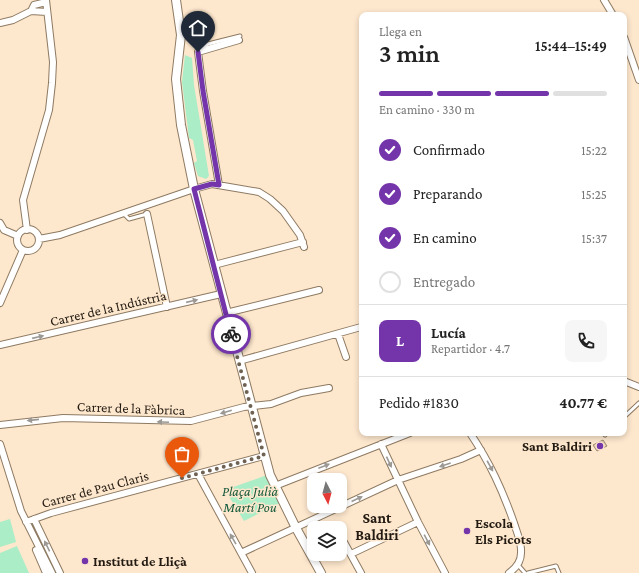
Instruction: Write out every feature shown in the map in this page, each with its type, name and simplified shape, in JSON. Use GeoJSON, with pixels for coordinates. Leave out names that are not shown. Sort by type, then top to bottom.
{"type":"FeatureCollection","features":[{"type":"Feature","properties":{"kind":"street"},"geometry":{"type":"LineString","coordinates":[[176,0],[181,35],[176,80],[181,125],[194,189],[264,456],[275,486],[296,528],[307,543]]}},
{"type":"Feature","properties":{"kind":"street"},"geometry":{"type":"LineString","coordinates":[[604,0],[611,12]]}},
{"type":"Feature","properties":{"kind":"street"},"geometry":{"type":"LineString","coordinates":[[27,230],[23,200],[49,110],[53,62],[46,1],[35,2],[31,11]]}},
{"type":"Feature","properties":{"kind":"street"},"geometry":{"type":"LineString","coordinates":[[0,23],[13,20],[31,11],[47,12]]}},
{"type":"Feature","properties":{"kind":"street"},"geometry":{"type":"LineString","coordinates":[[219,185],[198,52],[239,38]]}},
{"type":"Feature","properties":{"kind":"street"},"geometry":{"type":"LineString","coordinates":[[627,46],[639,80]]}},
{"type":"Feature","properties":{"kind":"street"},"geometry":{"type":"LineString","coordinates":[[39,239],[60,235],[212,184],[259,192],[270,199],[283,211],[300,235],[303,245],[214,265]]}},
{"type":"Feature","properties":{"kind":"street"},"geometry":{"type":"LineString","coordinates":[[146,214],[167,307]]}},
{"type":"Feature","properties":{"kind":"street"},"geometry":{"type":"LineString","coordinates":[[0,223],[4,230],[18,236]]}},
{"type":"Feature","properties":{"kind":"street"},"geometry":{"type":"LineString","coordinates":[[27,230],[36,232],[39,239],[38,245],[29,251],[23,250],[18,243],[18,236],[20,233],[27,230]]}},
{"type":"Feature","properties":{"kind":"street"},"geometry":{"type":"LineString","coordinates":[[0,303],[23,250]]}},
{"type":"Feature","properties":{"kind":"street"},"geometry":{"type":"LineString","coordinates":[[226,313],[319,290]]}},
{"type":"Feature","properties":{"kind":"street","name":"Carrer de la Indústria"},"geometry":{"type":"LineString","coordinates":[[0,345],[221,294]]}},
{"type":"Feature","properties":{"kind":"street"},"geometry":{"type":"LineString","coordinates":[[239,361],[359,328]]}},
{"type":"Feature","properties":{"kind":"street"},"geometry":{"type":"LineString","coordinates":[[338,334],[346,357]]}},
{"type":"Feature","properties":{"kind":"street"},"geometry":{"type":"LineString","coordinates":[[627,382],[639,387]]}},
{"type":"Feature","properties":{"kind":"street","name":"Carrer de la Fàbrica"},"geometry":{"type":"LineString","coordinates":[[0,425],[63,418],[186,422],[244,407],[271,404],[300,393],[329,388]]}},
{"type":"Feature","properties":{"kind":"street"},"geometry":{"type":"LineString","coordinates":[[275,486],[402,436]]}},
{"type":"Feature","properties":{"kind":"street"},"geometry":{"type":"LineString","coordinates":[[472,436],[498,479],[519,539],[522,551],[518,565],[509,573]]}},
{"type":"Feature","properties":{"kind":"street"},"geometry":{"type":"LineString","coordinates":[[0,444],[26,522],[52,573]]}},
{"type":"Feature","properties":{"kind":"street"},"geometry":{"type":"LineString","coordinates":[[381,444],[418,522],[445,573]]}},
{"type":"Feature","properties":{"kind":"street"},"geometry":{"type":"LineString","coordinates":[[241,553],[398,480],[461,459],[481,450]]}},
{"type":"Feature","properties":{"kind":"street","name":"Carrer de Pau Claris"},"geometry":{"type":"LineString","coordinates":[[26,522],[51,513],[264,456]]}},
{"type":"Feature","properties":{"kind":"street"},"geometry":{"type":"LineString","coordinates":[[198,474],[252,573]]}},
{"type":"Feature","properties":{"kind":"street"},"geometry":{"type":"LineString","coordinates":[[34,519],[60,573]]}},
{"type":"Feature","properties":{"kind":"street"},"geometry":{"type":"LineString","coordinates":[[26,522],[27,530],[46,573]]}},
{"type":"Feature","properties":{"kind":"street"},"geometry":{"type":"LineString","coordinates":[[351,554],[418,522]]}},
{"type":"Feature","properties":{"kind":"street"},"geometry":{"type":"LineString","coordinates":[[347,547],[361,573]]}},
{"type":"Feature","properties":{"kind":"street"},"geometry":{"type":"LineString","coordinates":[[316,561],[321,573]]}},
{"type":"Feature","properties":{"kind":"lane"},"geometry":{"type":"LineString","coordinates":[[122,213],[129,219],[146,214]]}},
{"type":"Feature","properties":{"kind":"lane"},"geometry":{"type":"LineString","coordinates":[[627,414],[639,403]]}},
{"type":"Feature","properties":{"kind":"lane"},"geometry":{"type":"LineString","coordinates":[[518,565],[527,573],[556,566],[559,573]]}},
{"type":"Feature","properties":{"kind":"green space"},"geometry":{"type":"Polygon","coordinates":[[[185,55],[192,58],[194,85],[209,176],[206,179],[198,176],[194,163],[197,161],[193,140],[189,138],[182,82],[185,55]]]}},
{"type":"Feature","properties":{"kind":"green space","name":"Plaça Julià Martí Pou"},"geometry":{"type":"Polygon","coordinates":[[[267,475],[280,503],[244,521],[225,490],[267,475]]]}},
{"type":"Feature","properties":{"kind":"green space"},"geometry":{"type":"Polygon","coordinates":[[[10,519],[16,542],[0,547],[0,522],[10,519]]]}},
{"type":"Feature","properties":{"kind":"green space"},"geometry":{"type":"Polygon","coordinates":[[[17,546],[29,573],[0,573],[0,553],[17,546]]]}},
{"type":"Feature","properties":{"kind":"building","name":"Sant Baldiri"},"geometry":{"type":"Polygon","coordinates":[[[603,440],[607,446],[597,451],[593,445],[603,440]]]}},
{"type":"Feature","properties":{"kind":"way so far"},"geometry":{"type":"LineString","coordinates":[[182,478],[264,456],[231,334]]}},
{"type":"Feature","properties":{"kind":"place","name":"Sant Baldiri"},"geometry":{"type":"Point","coordinates":[600,446]}},
{"type":"Feature","properties":{"kind":"place","name":"Escola Els Picots"},"geometry":{"type":"Point","coordinates":[467,531]}},
{"type":"Feature","properties":{"kind":"place","name":"Institut de Lliçà"},"geometry":{"type":"Point","coordinates":[85,561]}},
{"type":"Feature","properties":{"kind":"district","name":"Sant Baldiri"},"geometry":{"type":"Point","coordinates":[377,526]}},
{"type":"Feature","properties":{"kind":"route"},"geometry":{"type":"LineString","coordinates":[[198,52],[219,185],[212,184],[194,189],[231,334]]}}]}
